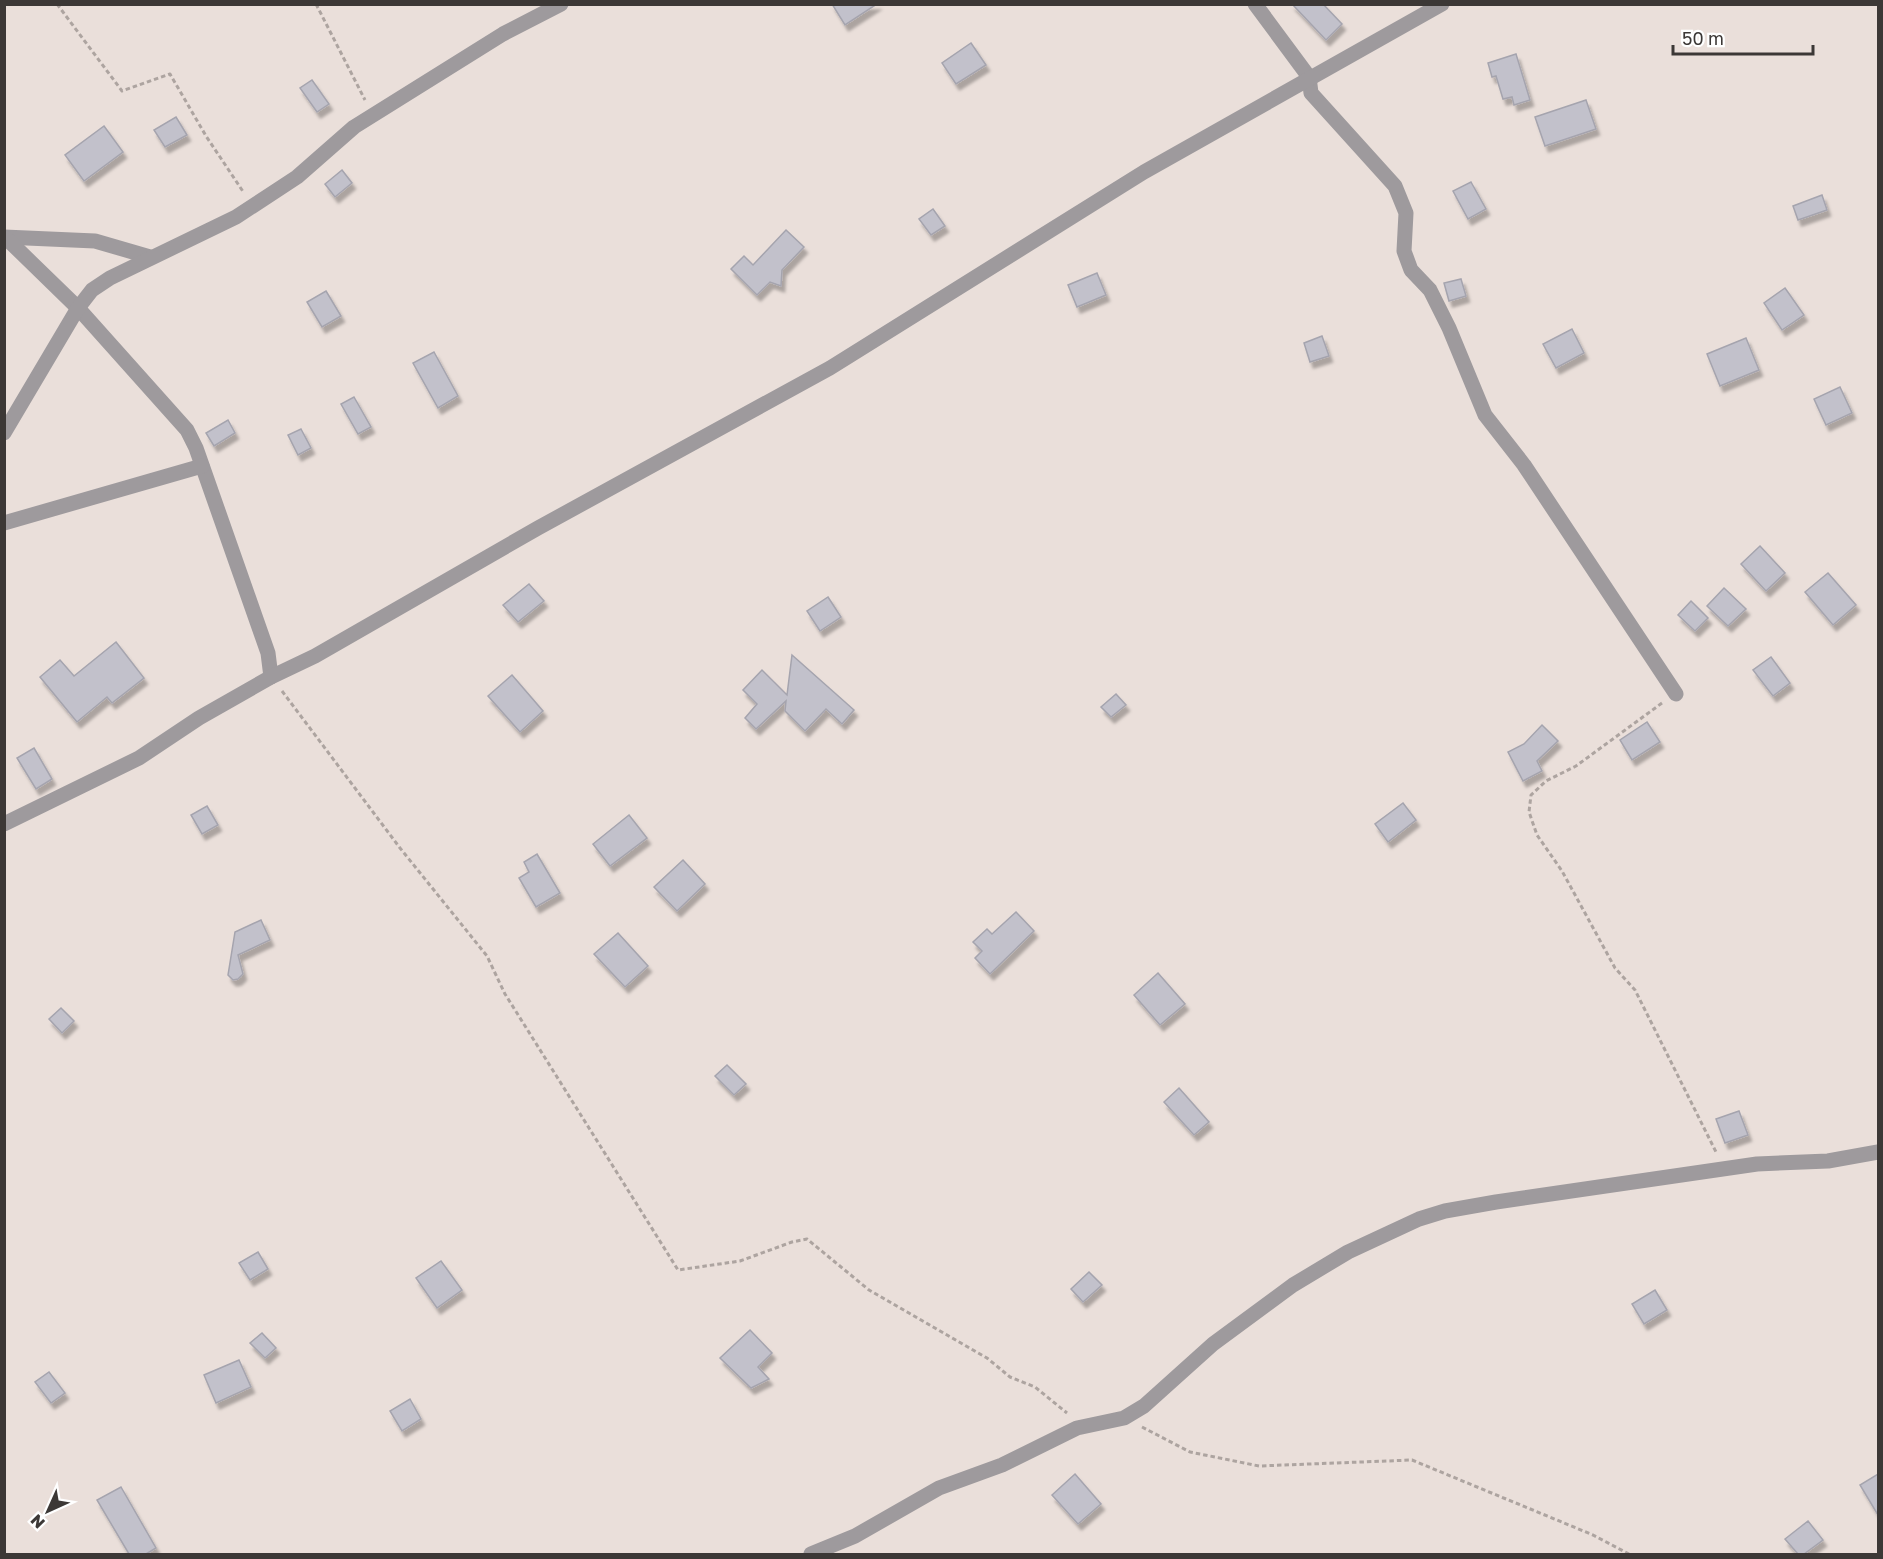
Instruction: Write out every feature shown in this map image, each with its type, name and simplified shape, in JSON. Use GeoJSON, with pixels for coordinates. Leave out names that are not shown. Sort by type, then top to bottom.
{"type":"FeatureCollection","features":[{"type":"Feature","properties":{"kind":"street"},"geometry":{"type":"LineString","coordinates":[[4,433],[78,308],[92,290],[150,257],[204,234],[254,206],[297,177],[354,127],[503,34],[561,4]]}},
{"type":"Feature","properties":{"kind":"street"},"geometry":{"type":"LineString","coordinates":[[1255,4],[1309,77],[1311,93],[1395,186],[1406,213],[1404,251],[1411,270],[1430,290],[1449,328],[1485,415],[1524,465],[1676,694]]}},
{"type":"Feature","properties":{"kind":"street"},"geometry":{"type":"LineString","coordinates":[[4,824],[139,758],[198,718],[336,644],[538,528],[830,368],[1048,230],[1309,77],[1442,4]]}},
{"type":"Feature","properties":{"kind":"street"},"geometry":{"type":"LineString","coordinates":[[5,238],[95,241],[150,257]]}},
{"type":"Feature","properties":{"kind":"street"},"geometry":{"type":"LineString","coordinates":[[5,238],[78,308],[187,430],[202,466],[268,653],[271,677]]}},
{"type":"Feature","properties":{"kind":"street"},"geometry":{"type":"LineString","coordinates":[[4,523],[202,466]]}},
{"type":"Feature","properties":{"kind":"street"},"geometry":{"type":"LineString","coordinates":[[812,1554],[855,1536],[939,1488],[1002,1465],[1077,1428],[1124,1418],[1144,1406],[1249,1316],[1317,1269],[1419,1219],[1445,1211],[1496,1202],[1757,1164],[1827,1161],[1878,1152]]}},
{"type":"Feature","properties":{"kind":"path"},"geometry":{"type":"LineString","coordinates":[[57,4],[122,91],[170,74],[206,136],[254,206]]}},
{"type":"Feature","properties":{"kind":"path"},"geometry":{"type":"LineString","coordinates":[[316,4],[373,115]]}},
{"type":"Feature","properties":{"kind":"path"},"geometry":{"type":"LineString","coordinates":[[271,677],[327,748],[400,848],[487,956],[506,994],[678,1270],[740,1261],[792,1242],[807,1239],[869,1290],[987,1358],[1010,1377],[1035,1388],[1062,1412],[1071,1414]]}},
{"type":"Feature","properties":{"kind":"path"},"geometry":{"type":"LineString","coordinates":[[1676,694],[1576,766],[1546,781],[1531,795],[1529,812],[1537,835],[1562,871],[1615,968],[1635,990],[1724,1170]]}},
{"type":"Feature","properties":{"kind":"path"},"geometry":{"type":"LineString","coordinates":[[1124,1418],[1190,1452],[1259,1466],[1412,1460],[1593,1535],[1629,1554]]}},
{"type":"Feature","properties":{"kind":"building"},"geometry":{"type":"Polygon","coordinates":[[[832,4],[877,4],[845,25],[832,4]]]}},
{"type":"Feature","properties":{"kind":"building"},"geometry":{"type":"Polygon","coordinates":[[[1292,4],[1323,4],[1342,24],[1326,40],[1292,4]]]}},
{"type":"Feature","properties":{"kind":"building"},"geometry":{"type":"Polygon","coordinates":[[[971,43],[986,65],[956,84],[942,63],[971,43]]]}},
{"type":"Feature","properties":{"kind":"building"},"geometry":{"type":"Polygon","coordinates":[[[1516,54],[1530,100],[1514,105],[1512,97],[1503,99],[1496,76],[1492,77],[1488,63],[1516,54]]]}},
{"type":"Feature","properties":{"kind":"building"},"geometry":{"type":"Polygon","coordinates":[[[312,80],[329,104],[317,112],[300,88],[312,80]]]}},
{"type":"Feature","properties":{"kind":"building"},"geometry":{"type":"Polygon","coordinates":[[[1586,100],[1596,129],[1545,146],[1535,117],[1586,100]]]}},
{"type":"Feature","properties":{"kind":"building"},"geometry":{"type":"Polygon","coordinates":[[[176,117],[187,135],[165,147],[154,130],[176,117]]]}},
{"type":"Feature","properties":{"kind":"building"},"geometry":{"type":"Polygon","coordinates":[[[104,126],[123,152],[84,181],[65,155],[104,126]]]}},
{"type":"Feature","properties":{"kind":"building"},"geometry":{"type":"Polygon","coordinates":[[[342,170],[352,183],[335,197],[325,184],[342,170]]]}},
{"type":"Feature","properties":{"kind":"building"},"geometry":{"type":"Polygon","coordinates":[[[1471,182],[1486,209],[1468,219],[1453,191],[1471,182]]]}},
{"type":"Feature","properties":{"kind":"building"},"geometry":{"type":"Polygon","coordinates":[[[1822,195],[1827,210],[1798,220],[1793,206],[1822,195]]]}},
{"type":"Feature","properties":{"kind":"building"},"geometry":{"type":"Polygon","coordinates":[[[933,209],[945,226],[931,235],[919,219],[933,209]]]}},
{"type":"Feature","properties":{"kind":"building"},"geometry":{"type":"Polygon","coordinates":[[[786,230],[804,247],[782,270],[781,286],[770,282],[757,295],[731,269],[744,256],[753,265],[786,230]]]}},
{"type":"Feature","properties":{"kind":"building"},"geometry":{"type":"Polygon","coordinates":[[[1097,273],[1106,295],[1077,307],[1068,285],[1097,273]]]}},
{"type":"Feature","properties":{"kind":"building"},"geometry":{"type":"Polygon","coordinates":[[[1461,279],[1466,296],[1449,301],[1444,283],[1461,279]]]}},
{"type":"Feature","properties":{"kind":"building"},"geometry":{"type":"Polygon","coordinates":[[[1785,288],[1804,315],[1782,330],[1764,303],[1785,288]]]}},
{"type":"Feature","properties":{"kind":"building"},"geometry":{"type":"Polygon","coordinates":[[[326,291],[341,316],[322,327],[307,302],[326,291]]]}},
{"type":"Feature","properties":{"kind":"building"},"geometry":{"type":"Polygon","coordinates":[[[1572,329],[1584,353],[1556,368],[1543,344],[1572,329]]]}},
{"type":"Feature","properties":{"kind":"building"},"geometry":{"type":"Polygon","coordinates":[[[1322,336],[1329,356],[1310,362],[1304,343],[1322,336]]]}},
{"type":"Feature","properties":{"kind":"building"},"geometry":{"type":"Polygon","coordinates":[[[1746,338],[1759,370],[1720,386],[1707,354],[1746,338]]]}},
{"type":"Feature","properties":{"kind":"building"},"geometry":{"type":"Polygon","coordinates":[[[434,352],[458,396],[438,408],[413,363],[434,352]]]}},
{"type":"Feature","properties":{"kind":"building"},"geometry":{"type":"Polygon","coordinates":[[[1840,387],[1852,413],[1826,425],[1814,399],[1840,387]]]}},
{"type":"Feature","properties":{"kind":"building"},"geometry":{"type":"Polygon","coordinates":[[[354,397],[371,427],[358,434],[341,404],[354,397]]]}},
{"type":"Feature","properties":{"kind":"building"},"geometry":{"type":"Polygon","coordinates":[[[228,420],[235,433],[214,446],[206,433],[228,420]]]}},
{"type":"Feature","properties":{"kind":"building"},"geometry":{"type":"Polygon","coordinates":[[[301,429],[311,448],[298,455],[288,435],[301,429]]]}},
{"type":"Feature","properties":{"kind":"building"},"geometry":{"type":"Polygon","coordinates":[[[1760,546],[1785,573],[1766,591],[1741,564],[1760,546]]]}},
{"type":"Feature","properties":{"kind":"building"},"geometry":{"type":"Polygon","coordinates":[[[1828,573],[1856,605],[1833,625],[1805,592],[1828,573]]]}},
{"type":"Feature","properties":{"kind":"building"},"geometry":{"type":"Polygon","coordinates":[[[529,584],[544,601],[518,622],[503,605],[529,584]]]}},
{"type":"Feature","properties":{"kind":"building"},"geometry":{"type":"Polygon","coordinates":[[[1724,588],[1746,609],[1728,626],[1707,606],[1724,588]]]}},
{"type":"Feature","properties":{"kind":"building"},"geometry":{"type":"Polygon","coordinates":[[[828,597],[841,617],[820,631],[807,611],[828,597]]]}},
{"type":"Feature","properties":{"kind":"building"},"geometry":{"type":"Polygon","coordinates":[[[1691,601],[1708,618],[1695,631],[1678,615],[1691,601]]]}},
{"type":"Feature","properties":{"kind":"building"},"geometry":{"type":"Polygon","coordinates":[[[116,642],[144,678],[112,703],[107,697],[77,722],[40,677],[60,660],[74,676],[116,642]]]}},
{"type":"Feature","properties":{"kind":"building"},"geometry":{"type":"Polygon","coordinates":[[[792,655],[854,710],[842,724],[826,709],[805,731],[785,711],[786,701],[756,729],[745,718],[757,704],[743,690],[762,670],[787,695],[792,655]]]}},
{"type":"Feature","properties":{"kind":"building"},"geometry":{"type":"Polygon","coordinates":[[[1771,657],[1790,683],[1773,696],[1753,670],[1771,657]]]}},
{"type":"Feature","properties":{"kind":"building"},"geometry":{"type":"Polygon","coordinates":[[[512,675],[543,711],[520,732],[488,696],[512,675]]]}},
{"type":"Feature","properties":{"kind":"building"},"geometry":{"type":"Polygon","coordinates":[[[1116,694],[1126,705],[1111,717],[1101,707],[1116,694]]]}},
{"type":"Feature","properties":{"kind":"building"},"geometry":{"type":"Polygon","coordinates":[[[1647,722],[1660,742],[1632,760],[1620,740],[1647,722]]]}},
{"type":"Feature","properties":{"kind":"building"},"geometry":{"type":"Polygon","coordinates":[[[1542,725],[1558,741],[1537,761],[1542,771],[1523,781],[1508,752],[1524,744],[1542,725]]]}},
{"type":"Feature","properties":{"kind":"building"},"geometry":{"type":"Polygon","coordinates":[[[34,748],[52,779],[36,789],[17,758],[34,748]]]}},
{"type":"Feature","properties":{"kind":"building"},"geometry":{"type":"Polygon","coordinates":[[[1403,803],[1416,820],[1388,842],[1375,824],[1403,803]]]}},
{"type":"Feature","properties":{"kind":"building"},"geometry":{"type":"Polygon","coordinates":[[[207,806],[218,825],[202,834],[191,815],[207,806]]]}},
{"type":"Feature","properties":{"kind":"building"},"geometry":{"type":"Polygon","coordinates":[[[629,815],[647,838],[610,866],[593,844],[629,815]]]}},
{"type":"Feature","properties":{"kind":"building"},"geometry":{"type":"Polygon","coordinates":[[[537,854],[560,893],[536,907],[519,878],[529,872],[524,862],[537,854]]]}},
{"type":"Feature","properties":{"kind":"building"},"geometry":{"type":"Polygon","coordinates":[[[683,860],[705,884],[677,911],[654,887],[683,860]]]}},
{"type":"Feature","properties":{"kind":"building"},"geometry":{"type":"Polygon","coordinates":[[[1016,912],[1034,931],[990,974],[975,958],[982,951],[973,942],[987,929],[992,934],[1016,912]]]}},
{"type":"Feature","properties":{"kind":"building"},"geometry":{"type":"Polygon","coordinates":[[[261,920],[270,940],[238,955],[243,974],[233,980],[228,975],[235,932],[261,920]]]}},
{"type":"Feature","properties":{"kind":"building"},"geometry":{"type":"Polygon","coordinates":[[[618,933],[648,966],[625,987],[594,954],[618,933]]]}},
{"type":"Feature","properties":{"kind":"building"},"geometry":{"type":"Polygon","coordinates":[[[1158,973],[1185,1004],[1160,1025],[1134,995],[1158,973]]]}},
{"type":"Feature","properties":{"kind":"building"},"geometry":{"type":"Polygon","coordinates":[[[61,1008],[74,1021],[62,1033],[49,1019],[61,1008]]]}},
{"type":"Feature","properties":{"kind":"building"},"geometry":{"type":"Polygon","coordinates":[[[727,1065],[746,1084],[734,1095],[715,1076],[727,1065]]]}},
{"type":"Feature","properties":{"kind":"building"},"geometry":{"type":"Polygon","coordinates":[[[1179,1088],[1209,1122],[1194,1135],[1164,1102],[1179,1088]]]}},
{"type":"Feature","properties":{"kind":"building"},"geometry":{"type":"Polygon","coordinates":[[[1739,1111],[1748,1135],[1725,1143],[1716,1119],[1739,1111]]]}},
{"type":"Feature","properties":{"kind":"building"},"geometry":{"type":"Polygon","coordinates":[[[258,1252],[268,1269],[250,1280],[239,1263],[258,1252]]]}},
{"type":"Feature","properties":{"kind":"building"},"geometry":{"type":"Polygon","coordinates":[[[441,1261],[462,1290],[437,1308],[416,1278],[441,1261]]]}},
{"type":"Feature","properties":{"kind":"building"},"geometry":{"type":"Polygon","coordinates":[[[1089,1272],[1102,1285],[1083,1302],[1071,1289],[1089,1272]]]}},
{"type":"Feature","properties":{"kind":"building"},"geometry":{"type":"Polygon","coordinates":[[[1655,1290],[1667,1310],[1644,1324],[1632,1304],[1655,1290]]]}},
{"type":"Feature","properties":{"kind":"building"},"geometry":{"type":"Polygon","coordinates":[[[750,1330],[772,1353],[758,1367],[769,1379],[751,1388],[720,1358],[750,1330]]]}},
{"type":"Feature","properties":{"kind":"building"},"geometry":{"type":"Polygon","coordinates":[[[262,1333],[276,1348],[265,1358],[250,1343],[262,1333]]]}},
{"type":"Feature","properties":{"kind":"building"},"geometry":{"type":"Polygon","coordinates":[[[239,1360],[251,1387],[216,1403],[204,1375],[239,1360]]]}},
{"type":"Feature","properties":{"kind":"building"},"geometry":{"type":"Polygon","coordinates":[[[49,1372],[65,1393],[51,1403],[35,1382],[49,1372]]]}},
{"type":"Feature","properties":{"kind":"building"},"geometry":{"type":"Polygon","coordinates":[[[410,1399],[421,1419],[402,1431],[390,1411],[410,1399]]]}},
{"type":"Feature","properties":{"kind":"building"},"geometry":{"type":"Polygon","coordinates":[[[1075,1474],[1101,1504],[1078,1524],[1052,1495],[1075,1474]]]}},
{"type":"Feature","properties":{"kind":"building"},"geometry":{"type":"Polygon","coordinates":[[[1878,1474],[1878,1515],[1860,1485],[1878,1474]]]}},
{"type":"Feature","properties":{"kind":"building"},"geometry":{"type":"Polygon","coordinates":[[[121,1487],[156,1548],[146,1554],[129,1554],[97,1500],[121,1487]]]}},
{"type":"Feature","properties":{"kind":"building"},"geometry":{"type":"Polygon","coordinates":[[[1808,1521],[1823,1540],[1804,1554],[1798,1554],[1785,1539],[1808,1521]]]}}]}
